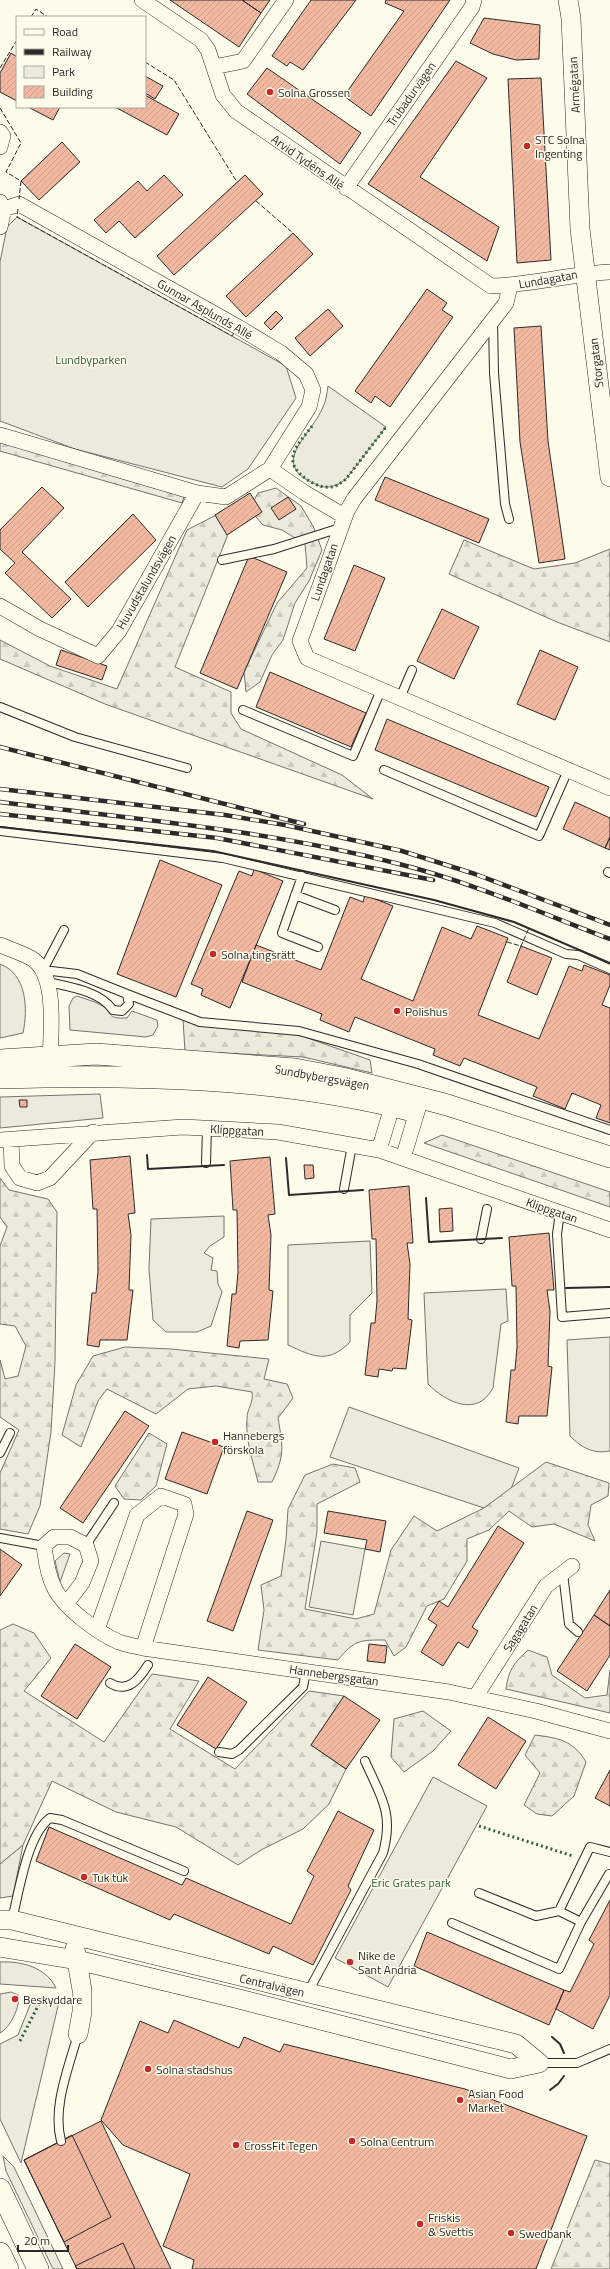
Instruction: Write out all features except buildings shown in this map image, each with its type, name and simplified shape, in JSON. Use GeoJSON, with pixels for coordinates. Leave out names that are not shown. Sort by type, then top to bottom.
{"type":"FeatureCollection","features":[{"type":"Feature","properties":{"kind":"main road","name":"Sundbybergsvägen"},"geometry":{"type":"LineString","coordinates":[[0,1078],[96,1054],[295,1069],[342,1078],[394,1099],[610,1158]]}},
{"type":"Feature","properties":{"kind":"main road","name":"Sundbybergsvägen"},"geometry":{"type":"LineString","coordinates":[[0,1060],[50,1066]]}},
{"type":"Feature","properties":{"kind":"main road","name":"Sundbybergsvägen"},"geometry":{"type":"LineString","coordinates":[[419,1105],[610,1172]]}},
{"type":"Feature","properties":{"kind":"main road"},"geometry":{"type":"LineString","coordinates":[[0,2189],[38,2269]]}},
{"type":"Feature","properties":{"kind":"main road"},"geometry":{"type":"LineString","coordinates":[[0,2253],[8,2269]]}},
{"type":"Feature","properties":{"kind":"street","name":"Arvid Tydéns Allé"},"geometry":{"type":"LineString","coordinates":[[142,0],[201,40],[208,50],[223,95],[236,111],[346,188],[491,286],[510,286]]}},
{"type":"Feature","properties":{"kind":"street"},"geometry":{"type":"LineString","coordinates":[[214,67],[243,61],[286,0]]}},
{"type":"Feature","properties":{"kind":"street","name":"Trubadurvägen"},"geometry":{"type":"LineString","coordinates":[[346,188],[447,43],[474,0]]}},
{"type":"Feature","properties":{"kind":"street","name":"Armégatan"},"geometry":{"type":"LineString","coordinates":[[572,6],[580,229],[585,273]]}},
{"type":"Feature","properties":{"kind":"street"},"geometry":{"type":"LineString","coordinates":[[0,132],[3,136],[0,147]]}},
{"type":"Feature","properties":{"kind":"street","name":"Gunnar Asplunds Allé"},"geometry":{"type":"LineString","coordinates":[[0,227],[2,206],[19,204],[238,327],[281,353],[306,374],[313,390],[309,407],[270,469],[226,497],[197,494],[0,435]]}},
{"type":"Feature","properties":{"kind":"street","name":"Lundagatan"},"geometry":{"type":"LineString","coordinates":[[610,272],[585,273],[510,286],[506,303],[354,499],[342,522],[300,641],[307,658],[610,788]]}},
{"type":"Feature","properties":{"kind":"street","name":"Storgatan"},"geometry":{"type":"LineString","coordinates":[[585,273],[610,477]]}},
{"type":"Feature","properties":{"kind":"street"},"geometry":{"type":"LineString","coordinates":[[270,469],[342,522]]}},
{"type":"Feature","properties":{"kind":"street","name":"Huvudstalundsvägen"},"geometry":{"type":"LineString","coordinates":[[0,606],[40,629],[98,656],[119,632],[197,494]]}},
{"type":"Feature","properties":{"kind":"street"},"geometry":{"type":"LineString","coordinates":[[0,945],[32,958],[46,976],[51,1013],[50,1066]]}},
{"type":"Feature","properties":{"kind":"street"},"geometry":{"type":"LineString","coordinates":[[379,1150],[394,1099]]}},
{"type":"Feature","properties":{"kind":"street"},"geometry":{"type":"LineString","coordinates":[[403,1158],[419,1105]]}},
{"type":"Feature","properties":{"kind":"street","name":"Klippgatan"},"geometry":{"type":"LineString","coordinates":[[93,1132],[50,1178],[37,1183],[20,1178],[12,1166],[6,1140],[93,1132],[183,1127],[278,1132],[379,1150],[610,1230]]}},
{"type":"Feature","properties":{"kind":"street"},"geometry":{"type":"LineString","coordinates":[[97,1630],[137,1515],[161,1496],[184,1504],[186,1514],[143,1648]]}},
{"type":"Feature","properties":{"kind":"street"},"geometry":{"type":"LineString","coordinates":[[44,1546],[54,1537],[70,1537],[86,1545],[91,1561],[82,1583],[66,1604]]}},
{"type":"Feature","properties":{"kind":"street","name":"Hannebergsgatan"},"geometry":{"type":"LineString","coordinates":[[44,1546],[46,1566],[53,1587],[66,1604],[97,1630],[120,1642],[143,1648],[476,1696],[610,1731]]}},
{"type":"Feature","properties":{"kind":"street","name":"Sagagatan"},"geometry":{"type":"LineString","coordinates":[[476,1696],[546,1586],[567,1570]]}},
{"type":"Feature","properties":{"kind":"street","name":"Centralvägen"},"geometry":{"type":"LineString","coordinates":[[6,1920],[516,2044],[539,2063]]}},
{"type":"Feature","properties":{"kind":"street"},"geometry":{"type":"LineString","coordinates":[[73,1936],[82,1990],[78,2034]]}},
{"type":"Feature","properties":{"kind":"street","name":"Centralvägen"},"geometry":{"type":"LineString","coordinates":[[0,1947],[77,1960],[258,2004],[511,2069],[539,2063]]}},
{"type":"Feature","properties":{"kind":"lane"},"geometry":{"type":"LineString","coordinates":[[493,320],[498,419],[505,504],[509,519]]}},
{"type":"Feature","properties":{"kind":"lane"},"geometry":{"type":"LineString","coordinates":[[222,560],[274,549],[342,522]]}},
{"type":"Feature","properties":{"kind":"lane"},"geometry":{"type":"LineString","coordinates":[[400,698],[412,670]]}},
{"type":"Feature","properties":{"kind":"lane"},"geometry":{"type":"LineString","coordinates":[[243,710],[353,756],[381,690]]}},
{"type":"Feature","properties":{"kind":"lane"},"geometry":{"type":"LineString","coordinates":[[0,707],[75,737],[187,768]]}},
{"type":"Feature","properties":{"kind":"lane"},"geometry":{"type":"LineString","coordinates":[[384,770],[539,836],[568,770]]}},
{"type":"Feature","properties":{"kind":"lane"},"geometry":{"type":"LineString","coordinates":[[0,831],[223,858],[495,923],[566,954],[578,955],[610,969]]}},
{"type":"Feature","properties":{"kind":"lane"},"geometry":{"type":"LineString","coordinates":[[302,876],[282,933],[318,947]]}},
{"type":"Feature","properties":{"kind":"lane"},"geometry":{"type":"LineString","coordinates":[[295,895],[335,910]]}},
{"type":"Feature","properties":{"kind":"lane"},"geometry":{"type":"LineString","coordinates":[[46,976],[64,930]]}},
{"type":"Feature","properties":{"kind":"lane"},"geometry":{"type":"LineString","coordinates":[[46,976],[78,974],[200,1022],[299,1031],[418,1064],[610,1130]]}},
{"type":"Feature","properties":{"kind":"lane"},"geometry":{"type":"LineString","coordinates":[[46,976],[107,1001],[113,1010],[122,1011],[129,1004],[127,994]]}},
{"type":"Feature","properties":{"kind":"lane"},"geometry":{"type":"LineString","coordinates":[[206,1163],[207,1128]]}},
{"type":"Feature","properties":{"kind":"lane"},"geometry":{"type":"LineString","coordinates":[[344,1189],[352,1145]]}},
{"type":"Feature","properties":{"kind":"lane"},"geometry":{"type":"LineString","coordinates":[[481,1239],[487,1209]]}},
{"type":"Feature","properties":{"kind":"lane"},"geometry":{"type":"LineString","coordinates":[[560,1212],[558,1234],[562,1317],[610,1313]]}},
{"type":"Feature","properties":{"kind":"lane"},"geometry":{"type":"LineString","coordinates":[[0,1453],[10,1433]]}},
{"type":"Feature","properties":{"kind":"lane"},"geometry":{"type":"LineString","coordinates":[[86,1545],[114,1503]]}},
{"type":"Feature","properties":{"kind":"lane"},"geometry":{"type":"LineString","coordinates":[[0,1538],[44,1546]]}},
{"type":"Feature","properties":{"kind":"lane"},"geometry":{"type":"LineString","coordinates":[[567,1570],[570,1624],[578,1632]]}},
{"type":"Feature","properties":{"kind":"lane"},"geometry":{"type":"LineString","coordinates":[[110,1682],[120,1688],[125,1687],[139,1678],[148,1665]]}},
{"type":"Feature","properties":{"kind":"lane"},"geometry":{"type":"LineString","coordinates":[[219,1752],[232,1754],[239,1750],[303,1687],[306,1671]]}},
{"type":"Feature","properties":{"kind":"lane"},"geometry":{"type":"LineString","coordinates":[[308,1993],[383,1853],[388,1836],[386,1807],[366,1761]]}},
{"type":"Feature","properties":{"kind":"lane"},"geometry":{"type":"LineString","coordinates":[[6,1920],[25,1862],[44,1823],[50,1818],[62,1820],[184,1871]]}},
{"type":"Feature","properties":{"kind":"lane"},"geometry":{"type":"LineString","coordinates":[[560,1911],[590,1847],[610,1852]]}},
{"type":"Feature","properties":{"kind":"lane"},"geometry":{"type":"LineString","coordinates":[[452,1923],[559,1969],[581,1922],[609,1874]]}},
{"type":"Feature","properties":{"kind":"lane"},"geometry":{"type":"LineString","coordinates":[[479,1893],[536,1916],[560,1911],[581,1922]]}},
{"type":"Feature","properties":{"kind":"lane"},"geometry":{"type":"LineString","coordinates":[[61,2141],[57,2127],[60,2104],[78,2034]]}},
{"type":"Feature","properties":{"kind":"lane","name":"Centralvägen"},"geometry":{"type":"LineString","coordinates":[[539,2063],[577,2063],[610,2049]]}},
{"type":"Feature","properties":{"kind":"green space","name":"Lundbyparken"},"geometry":{"type":"Polygon","coordinates":[[[17,217],[286,366],[296,398],[248,469],[222,487],[75,449],[0,421],[0,262],[7,227],[17,217]]]}},
{"type":"Feature","properties":{"kind":"green space"},"geometry":{"type":"Polygon","coordinates":[[[328,386],[386,427],[346,479],[331,487],[320,486],[304,478],[295,469],[293,460],[296,450],[323,407],[326,400],[328,386]]]}},
{"type":"Feature","properties":{"kind":"green space"},"geometry":{"type":"Polygon","coordinates":[[[0,441],[185,494],[182,503],[0,451],[0,441]]]}},
{"type":"Feature","properties":{"kind":"green space"},"geometry":{"type":"Polygon","coordinates":[[[276,488],[301,506],[313,526],[322,550],[309,581],[295,603],[283,640],[272,655],[260,682],[246,692],[244,672],[277,603],[307,568],[305,544],[282,530],[263,525],[249,509],[258,493],[276,488]]]}},
{"type":"Feature","properties":{"kind":"green space"},"geometry":{"type":"Polygon","coordinates":[[[220,513],[227,517],[227,537],[175,667],[231,692],[231,713],[241,729],[342,775],[373,799],[105,704],[0,659],[0,640],[50,666],[117,689],[187,530],[220,513]]]}},
{"type":"Feature","properties":{"kind":"green space"},"geometry":{"type":"Polygon","coordinates":[[[464,540],[534,569],[575,563],[610,549],[610,642],[557,622],[449,574],[464,540]]]}},
{"type":"Feature","properties":{"kind":"green space"},"geometry":{"type":"Polygon","coordinates":[[[0,964],[9,969],[16,976],[24,993],[25,1024],[23,1033],[0,1038],[0,964]]]}},
{"type":"Feature","properties":{"kind":"green space"},"geometry":{"type":"Polygon","coordinates":[[[77,996],[101,1005],[115,1018],[127,1018],[132,1011],[157,1020],[158,1026],[153,1035],[146,1037],[70,1030],[69,1006],[73,998],[77,996]]]}},
{"type":"Feature","properties":{"kind":"green space"},"geometry":{"type":"Polygon","coordinates":[[[183,1020],[198,1025],[299,1035],[370,1060],[372,1073],[303,1057],[185,1051],[183,1020]]]}},
{"type":"Feature","properties":{"kind":"green space"},"geometry":{"type":"Polygon","coordinates":[[[100,1094],[103,1118],[0,1128],[0,1097],[100,1094]]]}},
{"type":"Feature","properties":{"kind":"green space"},"geometry":{"type":"Polygon","coordinates":[[[442,1135],[610,1192],[610,1207],[424,1143],[442,1135]]]}},
{"type":"Feature","properties":{"kind":"green space"},"geometry":{"type":"Polygon","coordinates":[[[0,1178],[9,1190],[48,1199],[57,1212],[55,1362],[51,1432],[40,1506],[28,1534],[0,1529],[0,1473],[19,1430],[0,1417],[0,1360],[5,1379],[18,1376],[26,1346],[15,1326],[0,1324],[0,1246],[7,1227],[0,1217],[0,1178]]]}},
{"type":"Feature","properties":{"kind":"green space"},"geometry":{"type":"Polygon","coordinates":[[[224,1216],[224,1237],[210,1246],[204,1253],[213,1258],[211,1270],[217,1271],[218,1284],[222,1292],[211,1326],[197,1332],[166,1332],[153,1320],[149,1269],[151,1219],[224,1216]]]}},
{"type":"Feature","properties":{"kind":"green space"},"geometry":{"type":"Polygon","coordinates":[[[370,1241],[372,1293],[350,1315],[350,1342],[342,1349],[328,1356],[313,1355],[288,1345],[288,1245],[370,1241]]]}},
{"type":"Feature","properties":{"kind":"green space"},"geometry":{"type":"Polygon","coordinates":[[[506,1289],[508,1321],[501,1324],[493,1388],[479,1403],[470,1405],[452,1401],[435,1391],[428,1384],[424,1293],[506,1289]]]}},
{"type":"Feature","properties":{"kind":"green space"},"geometry":{"type":"Polygon","coordinates":[[[610,1337],[610,1451],[598,1452],[583,1447],[570,1436],[567,1340],[610,1337]]]}},
{"type":"Feature","properties":{"kind":"green space"},"geometry":{"type":"Polygon","coordinates":[[[125,1347],[171,1349],[269,1359],[264,1379],[287,1384],[293,1398],[278,1418],[282,1451],[279,1465],[272,1482],[258,1482],[250,1450],[247,1434],[247,1415],[252,1399],[252,1392],[216,1386],[188,1389],[156,1414],[107,1389],[98,1401],[81,1447],[62,1435],[76,1385],[93,1356],[125,1347]]]}},
{"type":"Feature","properties":{"kind":"green space"},"geometry":{"type":"Polygon","coordinates":[[[349,1407],[519,1468],[511,1489],[484,1508],[330,1457],[349,1407]]]}},
{"type":"Feature","properties":{"kind":"green space"},"geometry":{"type":"Polygon","coordinates":[[[149,1433],[167,1444],[156,1486],[141,1500],[124,1499],[115,1486],[149,1433]]]}},
{"type":"Feature","properties":{"kind":"green space"},"geometry":{"type":"Polygon","coordinates":[[[546,1462],[609,1483],[608,1496],[591,1505],[588,1525],[595,1541],[554,1524],[532,1527],[509,1511],[489,1530],[467,1539],[467,1561],[444,1599],[427,1606],[406,1647],[394,1656],[385,1640],[358,1642],[349,1648],[338,1660],[258,1650],[264,1610],[261,1585],[281,1576],[286,1540],[288,1509],[305,1475],[333,1464],[355,1468],[360,1482],[317,1504],[317,1531],[305,1609],[356,1619],[374,1614],[391,1550],[414,1516],[437,1531],[484,1508],[546,1462]]]}},
{"type":"Feature","properties":{"kind":"green space"},"geometry":{"type":"Polygon","coordinates":[[[321,1541],[365,1549],[353,1615],[309,1607],[321,1541]]]}},
{"type":"Feature","properties":{"kind":"green space"},"geometry":{"type":"Polygon","coordinates":[[[64,1553],[70,1554],[60,1582],[55,1561],[64,1553]]]}},
{"type":"Feature","properties":{"kind":"green space"},"geometry":{"type":"Polygon","coordinates":[[[13,1624],[34,1633],[51,1658],[24,1691],[104,1742],[152,1674],[199,1681],[170,1729],[235,1769],[309,1691],[344,1696],[311,1745],[346,1769],[329,1804],[303,1829],[261,1850],[238,1865],[176,1827],[116,1812],[52,1781],[23,1845],[0,1864],[0,1630],[13,1624]]]}},
{"type":"Feature","properties":{"kind":"green space"},"geometry":{"type":"Polygon","coordinates":[[[528,1650],[547,1657],[552,1675],[585,1698],[607,1695],[610,1670],[610,1713],[506,1689],[512,1667],[528,1650]]]}},
{"type":"Feature","properties":{"kind":"green space"},"geometry":{"type":"Polygon","coordinates":[[[423,1711],[451,1731],[433,1751],[404,1772],[391,1757],[394,1719],[423,1711]]]}},
{"type":"Feature","properties":{"kind":"green space"},"geometry":{"type":"Polygon","coordinates":[[[535,1735],[551,1737],[564,1741],[576,1749],[586,1762],[574,1796],[552,1816],[537,1814],[524,1805],[540,1773],[525,1755],[535,1735]]]}},
{"type":"Feature","properties":{"kind":"green space","name":"Eric Grates park"},"geometry":{"type":"Polygon","coordinates":[[[433,1777],[487,1806],[388,1987],[335,1958],[433,1777]]]}},
{"type":"Feature","properties":{"kind":"green space"},"geometry":{"type":"Polygon","coordinates":[[[23,1845],[13,1896],[0,1898],[0,1864],[23,1845]]]}},
{"type":"Feature","properties":{"kind":"green space"},"geometry":{"type":"Polygon","coordinates":[[[0,1962],[24,1964],[39,1970],[52,1981],[56,1988],[0,1984],[0,1962]]]}},
{"type":"Feature","properties":{"kind":"green space"},"geometry":{"type":"Polygon","coordinates":[[[11,1992],[18,1995],[18,2005],[11,2022],[0,2033],[0,1994],[11,1992]]]}},
{"type":"Feature","properties":{"kind":"green space"},"geometry":{"type":"Polygon","coordinates":[[[32,2000],[59,2002],[21,2163],[0,2119],[0,2044],[18,2035],[32,2000]]]}},
{"type":"Feature","properties":{"kind":"green space"},"geometry":{"type":"Polygon","coordinates":[[[3,2156],[14,2167],[63,2269],[53,2269],[6,2171],[3,2156]]]}},
{"type":"Feature","properties":{"kind":"green space"},"geometry":{"type":"Polygon","coordinates":[[[595,2160],[610,2164],[610,2269],[551,2269],[595,2160]]]}},
{"type":"Feature","properties":{"kind":"railway"},"geometry":{"type":"LineString","coordinates":[[0,747],[304,824]]}},
{"type":"Feature","properties":{"kind":"railway"},"geometry":{"type":"LineString","coordinates":[[0,789],[225,815],[285,825],[402,851],[475,874],[610,925]]}},
{"type":"Feature","properties":{"kind":"railway"},"geometry":{"type":"LineString","coordinates":[[0,802],[151,820],[251,834],[350,852],[426,871],[453,880],[506,898],[610,939]]}},
{"type":"Feature","properties":{"kind":"railway"},"geometry":{"type":"LineString","coordinates":[[0,814],[217,838],[433,880]]}},
{"type":"Feature","properties":{"kind":"hedge"},"geometry":{"type":"LineString","coordinates":[[312,426],[302,438],[294,452],[294,466],[306,479],[316,485],[329,487],[337,485],[346,479],[386,427]]}},
{"type":"Feature","properties":{"kind":"hedge"},"geometry":{"type":"LineString","coordinates":[[479,1826],[573,1856]]}},
{"type":"Feature","properties":{"kind":"hedge"},"geometry":{"type":"LineString","coordinates":[[20,2041],[39,2004]]}},
{"type":"Feature","properties":{"kind":"fence"},"geometry":{"type":"LineString","coordinates":[[32,16],[36,9],[46,16]]}},
{"type":"Feature","properties":{"kind":"fence"},"geometry":{"type":"LineString","coordinates":[[0,68],[16,42]]}},
{"type":"Feature","properties":{"kind":"fence"},"geometry":{"type":"LineString","coordinates":[[146,63],[174,80],[237,182]]}},
{"type":"Feature","properties":{"kind":"fence"},"geometry":{"type":"LineString","coordinates":[[0,108],[21,143],[6,172],[21,181],[19,199]]}},
{"type":"Feature","properties":{"kind":"fence"},"geometry":{"type":"LineString","coordinates":[[256,201],[293,233]]}},
{"type":"Feature","properties":{"kind":"fence"},"geometry":{"type":"LineString","coordinates":[[18,209],[17,217],[232,336],[235,331]]}},
{"type":"Feature","properties":{"kind":"fence"},"geometry":{"type":"LineString","coordinates":[[507,942],[521,946],[529,928]]}},
{"type":"Feature","properties":{"kind":"wall"},"geometry":{"type":"LineString","coordinates":[[0,827],[213,851],[434,900],[514,922],[610,963]]}},
{"type":"Feature","properties":{"kind":"wall"},"geometry":{"type":"LineString","coordinates":[[147,1155],[148,1169],[224,1165]]}},
{"type":"Feature","properties":{"kind":"wall"},"geometry":{"type":"LineString","coordinates":[[286,1158],[289,1195],[363,1190]]}},
{"type":"Feature","properties":{"kind":"wall"},"geometry":{"type":"LineString","coordinates":[[426,1198],[429,1242],[502,1238]]}},
{"type":"Feature","properties":{"kind":"wall"},"geometry":{"type":"LineString","coordinates":[[566,1288],[610,1287]]}},
{"type":"Feature","properties":{"kind":"wall"},"geometry":{"type":"LineString","coordinates":[[552,2037],[560,2044],[564,2053]]}},
{"type":"Feature","properties":{"kind":"wall"},"geometry":{"type":"LineString","coordinates":[[550,2090],[558,2084],[564,2076]]}},
{"type":"Feature","properties":{"kind":"place","name":"Solna Grossen"},"geometry":{"type":"Point","coordinates":[270,92]}},
{"type":"Feature","properties":{"kind":"place","name":"STC Solna Ingenting"},"geometry":{"type":"Point","coordinates":[527,146]}},
{"type":"Feature","properties":{"kind":"place","name":"Solna tingsrätt"},"geometry":{"type":"Point","coordinates":[213,954]}},
{"type":"Feature","properties":{"kind":"place","name":"Polishus"},"geometry":{"type":"Point","coordinates":[397,1011]}},
{"type":"Feature","properties":{"kind":"place","name":"Hannebergs förskola"},"geometry":{"type":"Point","coordinates":[215,1442]}},
{"type":"Feature","properties":{"kind":"place","name":"Tuk tuk"},"geometry":{"type":"Point","coordinates":[84,1877]}},
{"type":"Feature","properties":{"kind":"place","name":"Nike de Sant Andria"},"geometry":{"type":"Point","coordinates":[350,1962]}},
{"type":"Feature","properties":{"kind":"place","name":"Beskyddare"},"geometry":{"type":"Point","coordinates":[15,1999]}},
{"type":"Feature","properties":{"kind":"place","name":"Solna stadshus"},"geometry":{"type":"Point","coordinates":[148,2069]}},
{"type":"Feature","properties":{"kind":"place","name":"Asian Food Market"},"geometry":{"type":"Point","coordinates":[460,2100]}},
{"type":"Feature","properties":{"kind":"place","name":"Solna Centrum"},"geometry":{"type":"Point","coordinates":[352,2141]}},
{"type":"Feature","properties":{"kind":"place","name":"CrossFit Tegen"},"geometry":{"type":"Point","coordinates":[236,2145]}},
{"type":"Feature","properties":{"kind":"place","name":"Friskis & Svettis"},"geometry":{"type":"Point","coordinates":[420,2224]}},
{"type":"Feature","properties":{"kind":"place","name":"Swedbank"},"geometry":{"type":"Point","coordinates":[511,2233]}}]}
